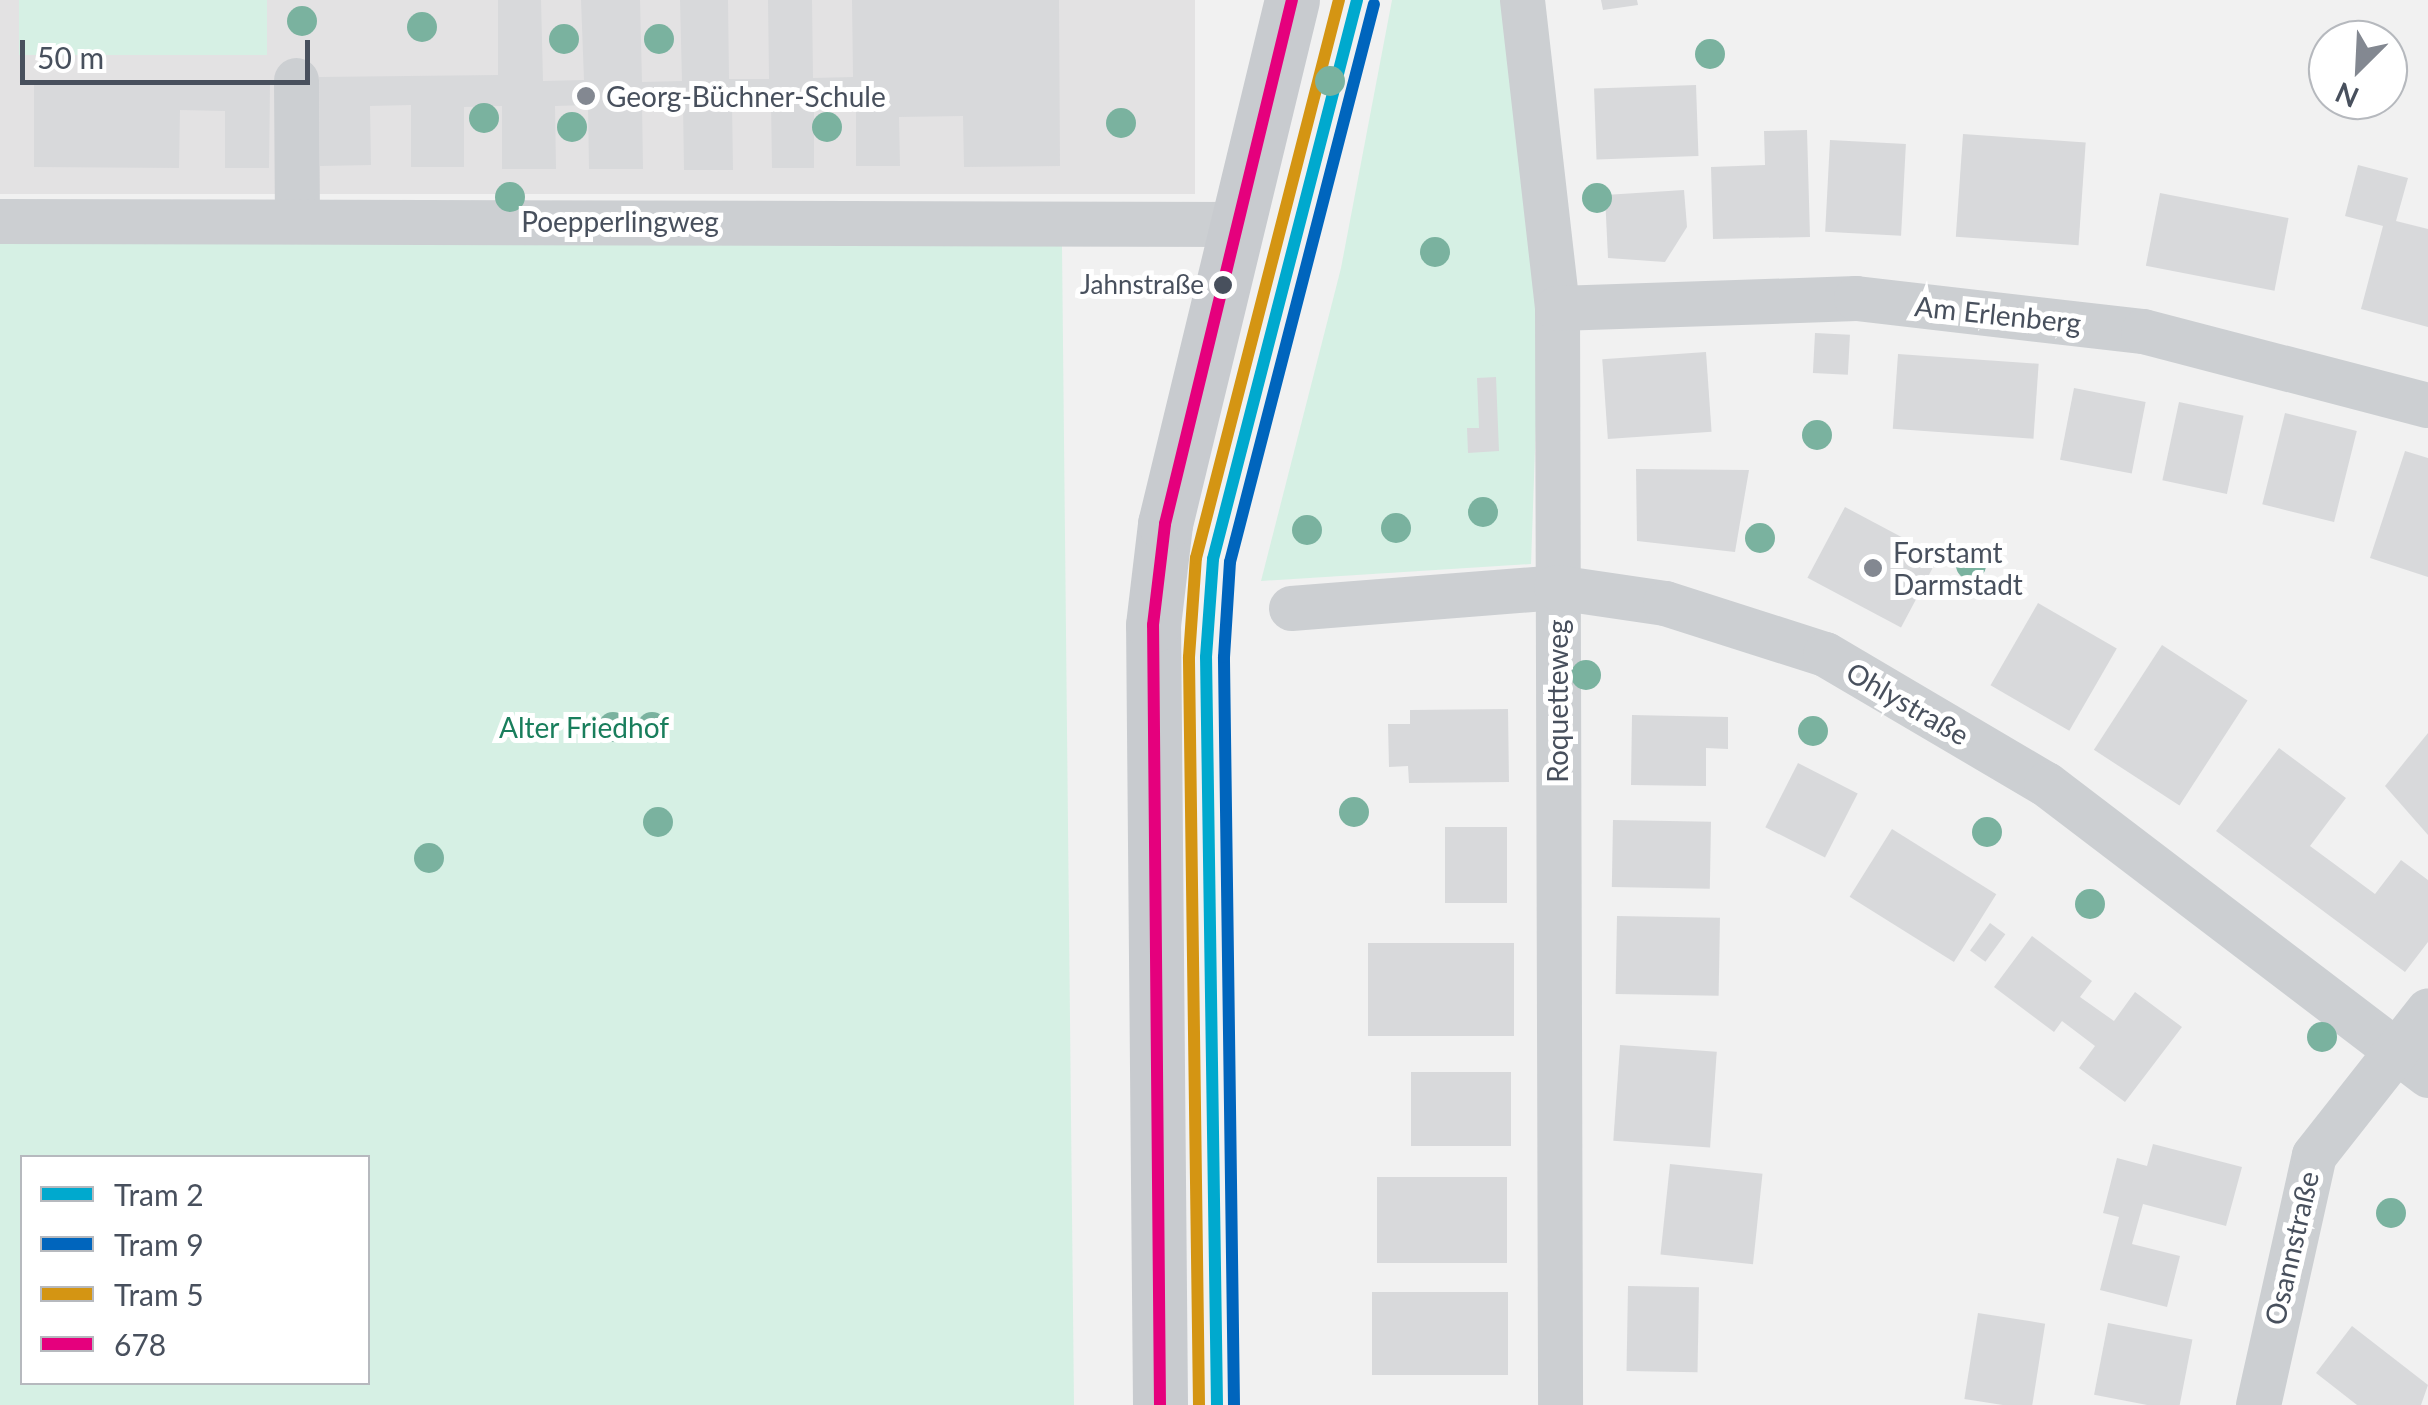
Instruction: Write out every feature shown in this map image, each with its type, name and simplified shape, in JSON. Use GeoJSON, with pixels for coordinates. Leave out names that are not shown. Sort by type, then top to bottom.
{"type":"FeatureCollection","features":[{"type":"Feature","properties":{"kind":"main road"},"geometry":{"type":"LineString","coordinates":[[1160,1405],[1153,625],[1166,524],[1292,0]]}},
{"type":"Feature","properties":{"kind":"street","name":"Roquetteweg"},"geometry":{"type":"LineString","coordinates":[[1522,0],[1557,308],[1560,1405]]}},
{"type":"Feature","properties":{"kind":"street"},"geometry":{"type":"LineString","coordinates":[[296,80],[297,206]]}},
{"type":"Feature","properties":{"kind":"street","name":"Poepperlingweg"},"geometry":{"type":"LineString","coordinates":[[0,221],[207,207],[297,206],[1240,224]]}},
{"type":"Feature","properties":{"kind":"street","name":"Am Erlenberg"},"geometry":{"type":"LineString","coordinates":[[1557,308],[1856,298],[2162,334],[2428,405]]}},
{"type":"Feature","properties":{"kind":"street","name":"Ohlystraße"},"geometry":{"type":"LineString","coordinates":[[1291,608],[1556,587],[1665,603],[1825,654],[2046,784],[2428,1075]]}},
{"type":"Feature","properties":{"kind":"street","name":"Osannstraße"},"geometry":{"type":"LineString","coordinates":[[2258,1405],[2314,1156],[2392,1046],[2428,1010]]}},
{"type":"Feature","properties":{"kind":"shaded area","name":"Georg-Büchner-Schule"},"geometry":{"type":"Polygon","coordinates":[[[0,0],[1195,0],[1195,194],[0,194],[0,0]]]}},
{"type":"Feature","properties":{"kind":"green space"},"geometry":{"type":"Polygon","coordinates":[[[19,0],[267,0],[267,55],[19,55],[19,0]]]}},
{"type":"Feature","properties":{"kind":"green space"},"geometry":{"type":"Polygon","coordinates":[[[1392,0],[1509,0],[1540,308],[1531,564],[1261,581],[1341,268],[1392,0]]]}},
{"type":"Feature","properties":{"kind":"green space","name":"Alter Friedhof"},"geometry":{"type":"Polygon","coordinates":[[[0,242],[1062,246],[1074,1405],[0,1405],[0,242]]]}},
{"type":"Feature","properties":{"kind":"building"},"geometry":{"type":"Polygon","coordinates":[[[498,0],[541,0],[543,81],[584,80],[581,0],[640,0],[642,82],[682,81],[680,0],[728,0],[729,79],[769,79],[768,0],[812,0],[813,78],[853,77],[852,0],[1059,0],[1060,166],[964,167],[963,116],[899,117],[900,166],[856,166],[856,102],[814,102],[814,168],[772,168],[771,103],[732,103],[733,170],[684,170],[683,104],[642,104],[643,169],[589,169],[588,105],[555,106],[556,169],[502,169],[502,106],[464,107],[464,167],[411,167],[411,105],[370,106],[371,165],[320,166],[319,77],[498,75],[498,0]]]}},
{"type":"Feature","properties":{"kind":"building"},"geometry":{"type":"Polygon","coordinates":[[[1601,0],[1637,0],[1638,5],[1603,10],[1601,0]]]}},
{"type":"Feature","properties":{"kind":"building"},"geometry":{"type":"Polygon","coordinates":[[[34,81],[270,82],[269,168],[225,168],[225,111],[180,110],[179,168],[34,167],[34,81]]]}},
{"type":"Feature","properties":{"kind":"building"},"geometry":{"type":"Polygon","coordinates":[[[1696,85],[1698,156],[1597,160],[1594,89],[1696,85]]]}},
{"type":"Feature","properties":{"kind":"building"},"geometry":{"type":"Polygon","coordinates":[[[1807,130],[1810,237],[1713,239],[1711,167],[1765,165],[1764,131],[1807,130]]]}},
{"type":"Feature","properties":{"kind":"building"},"geometry":{"type":"Polygon","coordinates":[[[1963,134],[2086,143],[2079,245],[1956,237],[1963,134]]]}},
{"type":"Feature","properties":{"kind":"building"},"geometry":{"type":"Polygon","coordinates":[[[1830,140],[1906,144],[1901,236],[1825,232],[1830,140]]]}},
{"type":"Feature","properties":{"kind":"building"},"geometry":{"type":"Polygon","coordinates":[[[2358,165],[2408,178],[2396,221],[2428,229],[2428,327],[2361,309],[2383,226],[2345,216],[2358,165]]]}},
{"type":"Feature","properties":{"kind":"building"},"geometry":{"type":"Polygon","coordinates":[[[1684,190],[1687,227],[1665,262],[1608,258],[1605,195],[1684,190]]]}},
{"type":"Feature","properties":{"kind":"building"},"geometry":{"type":"Polygon","coordinates":[[[2160,193],[2289,218],[2274,291],[2146,266],[2160,193]]]}},
{"type":"Feature","properties":{"kind":"building"},"geometry":{"type":"Polygon","coordinates":[[[1815,333],[1850,335],[1848,375],[1813,373],[1815,333]]]}},
{"type":"Feature","properties":{"kind":"building"},"geometry":{"type":"Polygon","coordinates":[[[1706,352],[1712,432],[1608,439],[1602,359],[1706,352]]]}},
{"type":"Feature","properties":{"kind":"building"},"geometry":{"type":"Polygon","coordinates":[[[1898,354],[2039,364],[2033,439],[1893,429],[1898,354]]]}},
{"type":"Feature","properties":{"kind":"building"},"geometry":{"type":"Polygon","coordinates":[[[1496,377],[1499,451],[1468,453],[1467,428],[1479,428],[1477,378],[1496,377]]]}},
{"type":"Feature","properties":{"kind":"building"},"geometry":{"type":"Polygon","coordinates":[[[2074,388],[2146,402],[2132,474],[2060,460],[2074,388]]]}},
{"type":"Feature","properties":{"kind":"building"},"geometry":{"type":"Polygon","coordinates":[[[2179,402],[2244,416],[2227,494],[2162,480],[2179,402]]]}},
{"type":"Feature","properties":{"kind":"building"},"geometry":{"type":"Polygon","coordinates":[[[2285,413],[2357,431],[2334,522],[2262,504],[2285,413]]]}},
{"type":"Feature","properties":{"kind":"building"},"geometry":{"type":"Polygon","coordinates":[[[2405,451],[2428,458],[2428,577],[2370,558],[2405,451]]]}},
{"type":"Feature","properties":{"kind":"building"},"geometry":{"type":"Polygon","coordinates":[[[1636,469],[1749,470],[1735,552],[1637,541],[1636,469]]]}},
{"type":"Feature","properties":{"kind":"building","name":"Forstamt Darmstadt"},"geometry":{"type":"Polygon","coordinates":[[[1845,507],[1939,557],[1901,627],[1807,578],[1845,507]]]}},
{"type":"Feature","properties":{"kind":"building"},"geometry":{"type":"Polygon","coordinates":[[[2038,603],[2117,648],[2069,731],[1990,685],[2038,603]]]}},
{"type":"Feature","properties":{"kind":"building"},"geometry":{"type":"Polygon","coordinates":[[[2162,645],[2248,701],[2179,805],[2094,750],[2162,645]]]}},
{"type":"Feature","properties":{"kind":"building"},"geometry":{"type":"Polygon","coordinates":[[[1508,709],[1509,782],[1409,783],[1408,766],[1389,767],[1388,724],[1410,724],[1410,710],[1508,709]]]}},
{"type":"Feature","properties":{"kind":"building"},"geometry":{"type":"Polygon","coordinates":[[[1632,715],[1728,717],[1728,749],[1706,748],[1706,786],[1631,785],[1632,715]]]}},
{"type":"Feature","properties":{"kind":"building"},"geometry":{"type":"Polygon","coordinates":[[[2428,733],[2428,835],[2385,786],[2428,733]]]}},
{"type":"Feature","properties":{"kind":"building"},"geometry":{"type":"Polygon","coordinates":[[[2279,748],[2346,798],[2310,846],[2375,894],[2401,860],[2428,880],[2428,942],[2405,972],[2216,831],[2279,748]]]}},
{"type":"Feature","properties":{"kind":"building"},"geometry":{"type":"Polygon","coordinates":[[[1798,763],[1858,793],[1825,858],[1765,827],[1798,763]]]}},
{"type":"Feature","properties":{"kind":"building"},"geometry":{"type":"Polygon","coordinates":[[[1613,820],[1711,822],[1710,889],[1612,887],[1613,820]]]}},
{"type":"Feature","properties":{"kind":"building"},"geometry":{"type":"Polygon","coordinates":[[[1445,827],[1507,827],[1507,903],[1445,903],[1445,827]]]}},
{"type":"Feature","properties":{"kind":"building"},"geometry":{"type":"Polygon","coordinates":[[[1892,829],[1996,894],[1954,962],[1850,897],[1892,829]]]}},
{"type":"Feature","properties":{"kind":"building"},"geometry":{"type":"Polygon","coordinates":[[[1617,916],[1720,918],[1719,996],[1616,994],[1617,916]]]}},
{"type":"Feature","properties":{"kind":"building"},"geometry":{"type":"Polygon","coordinates":[[[1990,923],[2005,934],[1985,962],[1970,951],[1990,923]]]}},
{"type":"Feature","properties":{"kind":"building"},"geometry":{"type":"Polygon","coordinates":[[[2032,936],[2092,981],[2080,997],[2114,1021],[2135,992],[2182,1027],[2125,1102],[2079,1068],[2095,1046],[2062,1021],[2054,1032],[1994,987],[2032,936]]]}},
{"type":"Feature","properties":{"kind":"building"},"geometry":{"type":"Polygon","coordinates":[[[1368,943],[1514,943],[1514,1036],[1368,1036],[1368,943]]]}},
{"type":"Feature","properties":{"kind":"building"},"geometry":{"type":"Polygon","coordinates":[[[1620,1045],[1717,1052],[1710,1148],[1613,1141],[1620,1045]]]}},
{"type":"Feature","properties":{"kind":"building"},"geometry":{"type":"Polygon","coordinates":[[[1411,1072],[1511,1072],[1511,1146],[1411,1146],[1411,1072]]]}},
{"type":"Feature","properties":{"kind":"building"},"geometry":{"type":"Polygon","coordinates":[[[2153,1144],[2242,1167],[2226,1226],[2143,1204],[2132,1244],[2180,1256],[2167,1307],[2100,1290],[2119,1217],[2103,1213],[2117,1158],[2147,1166],[2153,1144]]]}},
{"type":"Feature","properties":{"kind":"building"},"geometry":{"type":"Polygon","coordinates":[[[1670,1164],[1762,1174],[1753,1264],[1660,1255],[1670,1164]]]}},
{"type":"Feature","properties":{"kind":"building"},"geometry":{"type":"Polygon","coordinates":[[[1377,1177],[1507,1177],[1507,1263],[1377,1263],[1377,1177]]]}},
{"type":"Feature","properties":{"kind":"building"},"geometry":{"type":"Polygon","coordinates":[[[1628,1286],[1699,1287],[1698,1372],[1627,1371],[1628,1286]]]}},
{"type":"Feature","properties":{"kind":"building"},"geometry":{"type":"Polygon","coordinates":[[[1372,1292],[1508,1292],[1508,1375],[1372,1375],[1372,1292]]]}},
{"type":"Feature","properties":{"kind":"building"},"geometry":{"type":"Polygon","coordinates":[[[1978,1313],[2045,1324],[2032,1405],[1964,1399],[1978,1313]]]}},
{"type":"Feature","properties":{"kind":"building"},"geometry":{"type":"Polygon","coordinates":[[[2108,1323],[2192,1339],[2180,1405],[2147,1405],[2094,1395],[2108,1323]]]}},
{"type":"Feature","properties":{"kind":"building"},"geometry":{"type":"Polygon","coordinates":[[[2352,1326],[2428,1385],[2421,1405],[2357,1405],[2316,1373],[2352,1326]]]}},
{"type":"Feature","properties":{"kind":"tram line","name":"5"},"geometry":{"type":"LineString","coordinates":[[1199,1405],[1189,657],[1196,558],[1339,0]]}},
{"type":"Feature","properties":{"kind":"tram line","name":"2"},"geometry":{"type":"LineString","coordinates":[[1217,1405],[1206,657],[1213,559],[1357,0]]}},
{"type":"Feature","properties":{"kind":"tram line","name":"9"},"geometry":{"type":"LineString","coordinates":[[1234,1405],[1224,657],[1230,562],[1374,4]]}},
{"type":"Feature","properties":{"kind":"transit line","name":"678"},"geometry":{"type":"LineString","coordinates":[[1160,1405],[1153,625],[1165,524],[1292,0]]}},
{"type":"Feature","properties":{"kind":"place","name":"Georg-Büchner-Schule"},"geometry":{"type":"Point","coordinates":[586,96]}},
{"type":"Feature","properties":{"kind":"place","name":"Jahnstraße"},"geometry":{"type":"Point","coordinates":[1223,285]}},
{"type":"Feature","properties":{"kind":"place","name":"Forstamt Darmstadt"},"geometry":{"type":"Point","coordinates":[1873,568]}}]}
